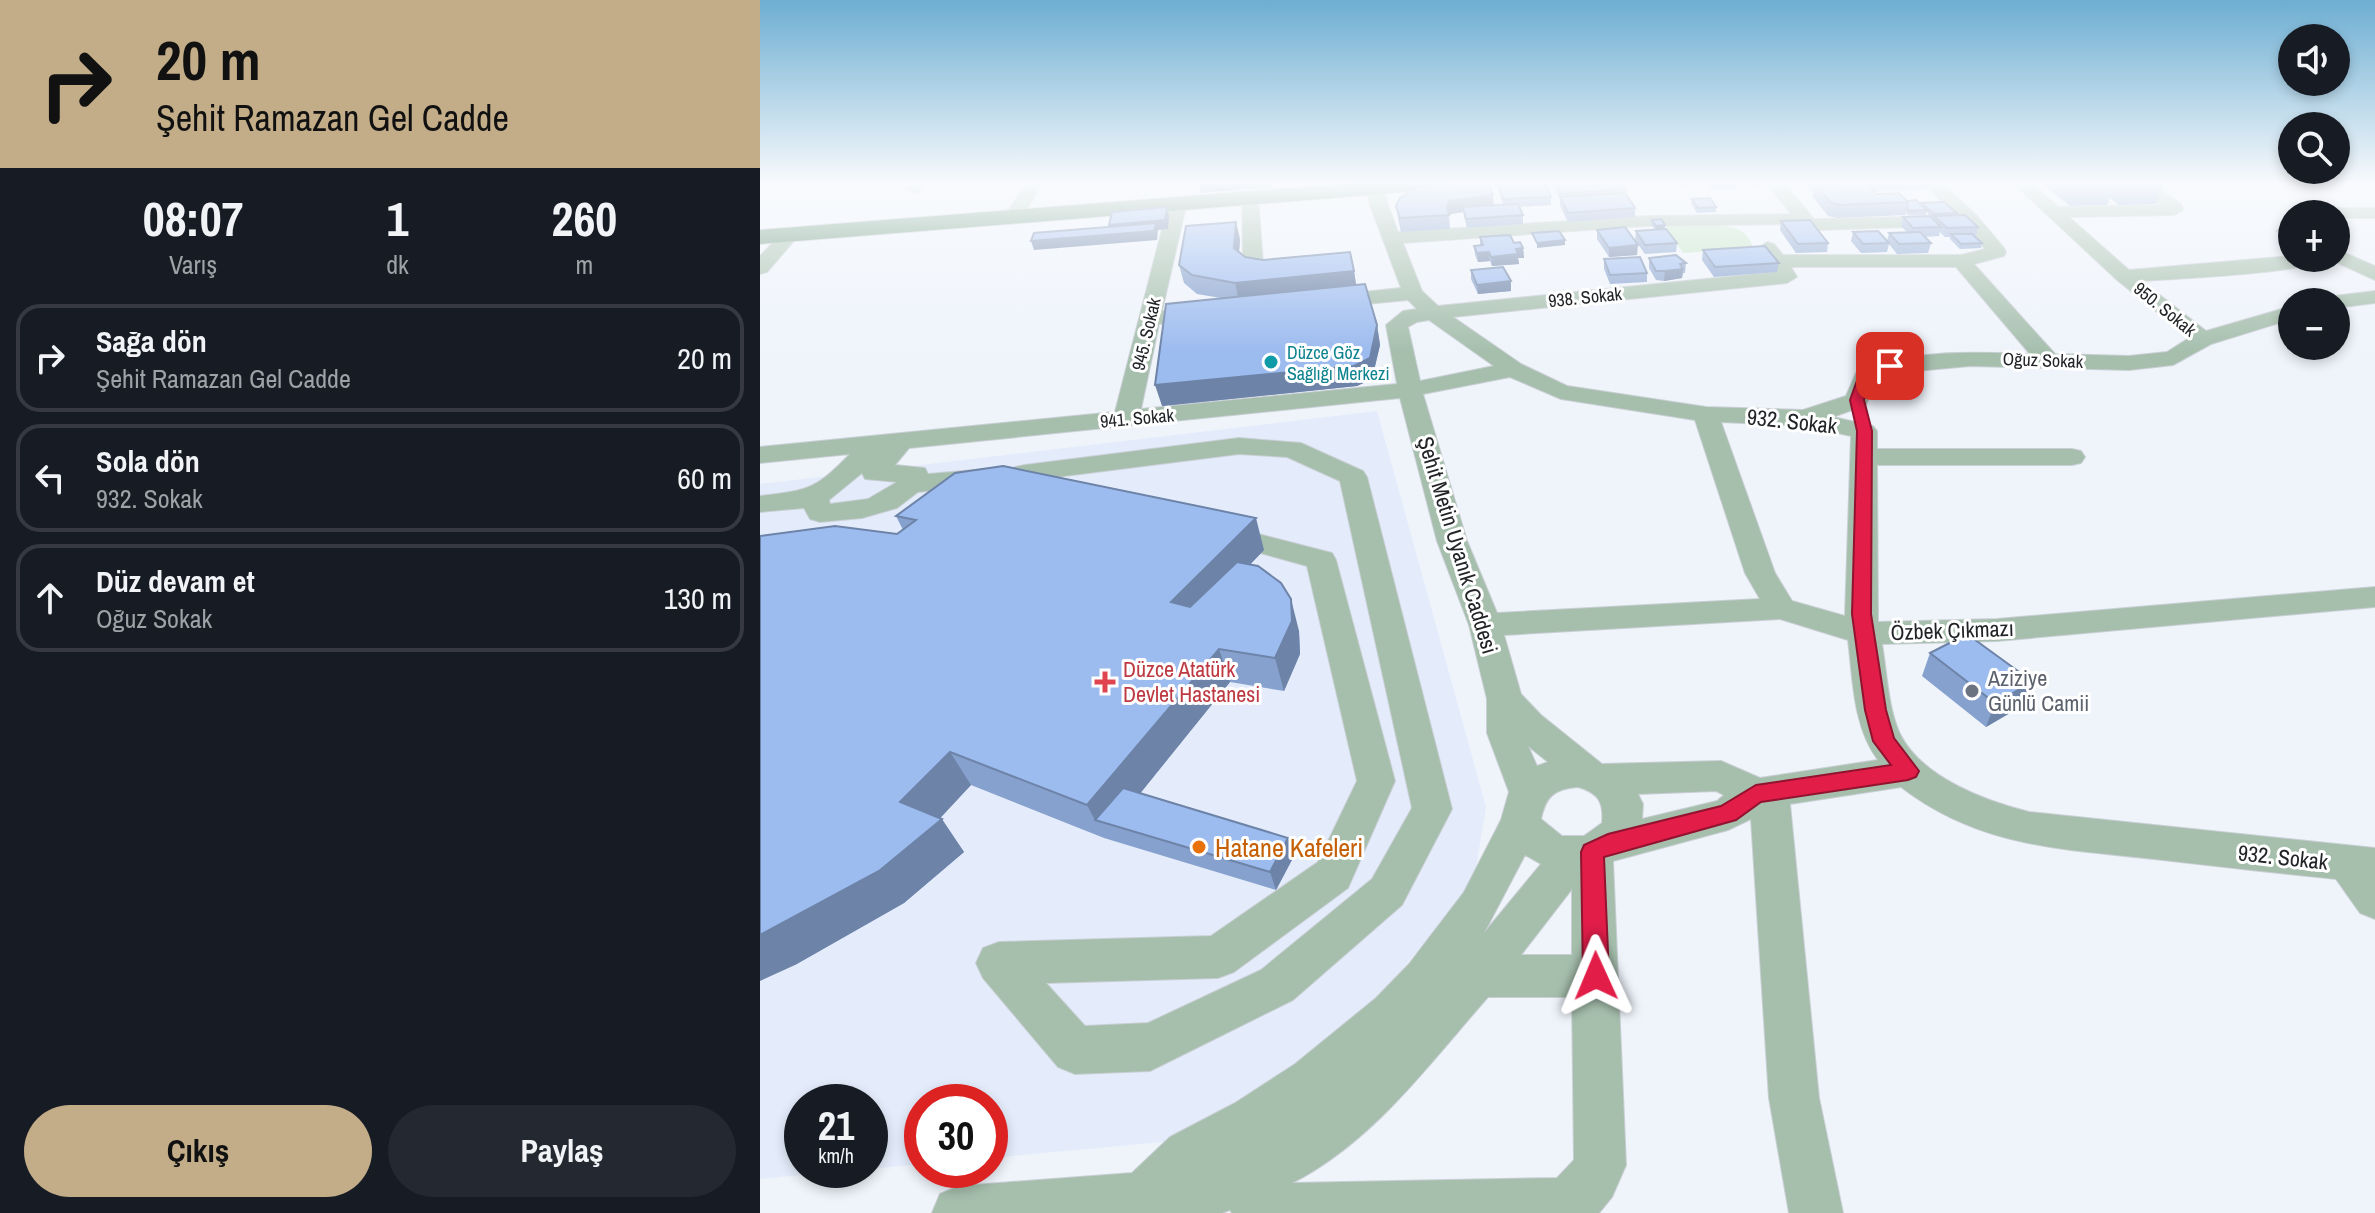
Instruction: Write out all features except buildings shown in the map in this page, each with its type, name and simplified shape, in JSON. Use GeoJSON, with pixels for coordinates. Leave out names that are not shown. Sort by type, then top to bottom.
{"type":"FeatureCollection","features":[{"type":"Feature","properties":{"kind":"street"},"geometry":{"type":"LineString","coordinates":[[760,268],[787,239]]}},
{"type":"Feature","properties":{"kind":"street","name":"945. Sokak"},"geometry":{"type":"LineString","coordinates":[[1126,419],[1169,239]]}},
{"type":"Feature","properties":{"kind":"street"},"geometry":{"type":"LineString","coordinates":[[1252,239],[1253,263]]}},
{"type":"Feature","properties":{"kind":"street"},"geometry":{"type":"LineString","coordinates":[[1304,304],[1423,303],[1391,239]]}},
{"type":"Feature","properties":{"kind":"street"},"geometry":{"type":"LineString","coordinates":[[1760,239],[1778,261],[1961,261],[1997,252],[1986,239]]}},
{"type":"Feature","properties":{"kind":"street"},"geometry":{"type":"LineString","coordinates":[[1820,239],[1878,239]]}},
{"type":"Feature","properties":{"kind":"street","name":"950. Sokak"},"geometry":{"type":"LineString","coordinates":[[2083,239],[2124,276],[2203,339]]}},
{"type":"Feature","properties":{"kind":"street","name":"938. Sokak"},"geometry":{"type":"LineString","coordinates":[[1423,303],[1787,277],[1778,261]]}},
{"type":"Feature","properties":{"kind":"street"},"geometry":{"type":"LineString","coordinates":[[1961,261],[2047,359]]}},
{"type":"Feature","properties":{"kind":"street"},"geometry":{"type":"LineString","coordinates":[[2350,262],[2375,274]]}},
{"type":"Feature","properties":{"kind":"street"},"geometry":{"type":"LineString","coordinates":[[2124,276],[2278,263]]}},
{"type":"Feature","properties":{"kind":"street"},"geometry":{"type":"LineString","coordinates":[[2251,267],[2275,281]]}},
{"type":"Feature","properties":{"kind":"street"},"geometry":{"type":"LineString","coordinates":[[2350,300],[2375,297]]}},
{"type":"Feature","properties":{"kind":"street","name":"932. Sokak"},"geometry":{"type":"LineString","coordinates":[[1423,303],[1513,369],[1561,392],[1706,414],[1806,418],[1864,444],[1863,633],[1875,710],[1884,741],[1908,771],[1940,795],[1979,815],[2029,829],[2361,865]]}},
{"type":"Feature","properties":{"kind":"street","name":"Şehit Metin Uyanık Caddesi"},"geometry":{"type":"LineString","coordinates":[[1423,303],[1397,325],[1410,390],[1452,541],[1485,625],[1505,699],[1502,714],[1505,733],[1524,806]]}},
{"type":"Feature","properties":{"kind":"street"},"geometry":{"type":"LineString","coordinates":[[1148,319],[1226,311]]}},
{"type":"Feature","properties":{"kind":"street","name":"Oğuz Sokak"},"geometry":{"type":"LineString","coordinates":[[1857,400],[1864,378],[1890,366],[1970,359],[2129,363],[2173,358],[2203,339],[2278,311]]}},
{"type":"Feature","properties":{"kind":"street","name":"941. Sokak"},"geometry":{"type":"LineString","coordinates":[[760,455],[1410,390],[1513,369]]}},
{"type":"Feature","properties":{"kind":"street"},"geometry":{"type":"LineString","coordinates":[[1806,418],[1857,400],[1864,444],[2072,457]]}},
{"type":"Feature","properties":{"kind":"street"},"geometry":{"type":"LineString","coordinates":[[1706,414],[1760,573],[1781,608]]}},
{"type":"Feature","properties":{"kind":"street"},"geometry":{"type":"LineString","coordinates":[[814,498],[820,513],[874,509],[908,489],[915,474],[875,473],[888,441]]}},
{"type":"Feature","properties":{"kind":"street"},"geometry":{"type":"LineString","coordinates":[[760,504],[814,498],[888,441]]}},
{"type":"Feature","properties":{"kind":"street"},"geometry":{"type":"LineString","coordinates":[[911,484],[1239,446],[1292,449],[1353,477],[1432,809],[1387,892],[1277,985],[1150,1047],[1075,1050],[999,963],[1218,957],[1333,875],[1376,781],[1321,560],[1197,527]]}},
{"type":"Feature","properties":{"kind":"street"},"geometry":{"type":"LineString","coordinates":[[1025,473],[1058,491],[1089,499]]}},
{"type":"Feature","properties":{"kind":"street","name":"Özbek Çıkmazı"},"geometry":{"type":"LineString","coordinates":[[1485,625],[1781,608],[1863,633],[1997,630],[2375,597]]}},
{"type":"Feature","properties":{"kind":"street","name":"Şehit Metin Uyanık Caddesi"},"geometry":{"type":"LineString","coordinates":[[1505,699],[1547,742],[1596,776]]}},
{"type":"Feature","properties":{"kind":"street"},"geometry":{"type":"LineString","coordinates":[[1524,806],[1527,834],[1540,846],[1556,853],[1592,850],[1728,814],[1762,793],[1908,771]]}},
{"type":"Feature","properties":{"kind":"street"},"geometry":{"type":"LineString","coordinates":[[1123,1203],[1189,1156],[1253,1121],[1313,1082],[1393,1014],[1425,979],[1479,905],[1524,806],[1539,781],[1554,774],[1721,776],[1762,793]]}},
{"type":"Feature","properties":{"kind":"street"},"geometry":{"type":"LineString","coordinates":[[959,1213],[1197,1195],[1243,1179],[1292,1155],[1333,1126],[1375,1088],[1592,850],[1619,832],[1624,817],[1623,803],[1616,790],[1596,776]]}},
{"type":"Feature","properties":{"kind":"street"},"geometry":{"type":"LineString","coordinates":[[1762,793],[1794,1098],[1816,1213]]}},
{"type":"Feature","properties":{"kind":"street"},"geometry":{"type":"LineString","coordinates":[[1243,1179],[1248,1193],[1258,1204],[1280,1210],[1563,1205],[1579,1197],[1592,1184],[1600,1165],[1592,850]]}},
{"type":"Feature","properties":{"kind":"street"},"geometry":{"type":"LineString","coordinates":[[2361,865],[2375,900]]}},
{"type":"Feature","properties":{"kind":"street"},"geometry":{"type":"LineString","coordinates":[[1477,976],[1596,976]]}},
{"type":"Feature","properties":{"kind":"shaded area","name":"Düzce Atatürk Devlet Hastanesi"},"geometry":{"type":"Polygon","coordinates":[[[1377,411],[1486,807],[1473,886],[1379,996],[1207,1138],[1008,1156],[1008,1084],[904,1084],[904,1166],[888,1167],[888,1084],[784,1084],[784,1177],[760,1179],[760,484],[1377,411]]]}},
{"type":"Feature","properties":{"kind":"green space"},"geometry":{"type":"Polygon","coordinates":[[[1673,239],[1749,239],[1753,248],[1683,253],[1673,239]]]}},
{"type":"Feature","properties":{"kind":"place","name":"Düzce Göz Sağlığı Merkezi"},"geometry":{"type":"Point","coordinates":[1271,362]}},
{"type":"Feature","properties":{"kind":"place","name":"Düzce Atatürk Devlet Hastanesi"},"geometry":{"type":"Point","coordinates":[1105,682]}},
{"type":"Feature","properties":{"kind":"place","name":"Aziziye Günlü Camii"},"geometry":{"type":"Point","coordinates":[1972,691]}},
{"type":"Feature","properties":{"kind":"place","name":"Hatane Kafeleri"},"geometry":{"type":"Point","coordinates":[1199,847]}},
{"type":"Feature","properties":{"kind":"route"},"geometry":{"type":"LineString","coordinates":[[1596,976],[1592,852],[1608,844],[1728,814],[1756,794],[1908,771],[1884,741],[1875,710],[1861,614],[1864,431],[1857,400],[1864,378],[1890,366]]}}]}
